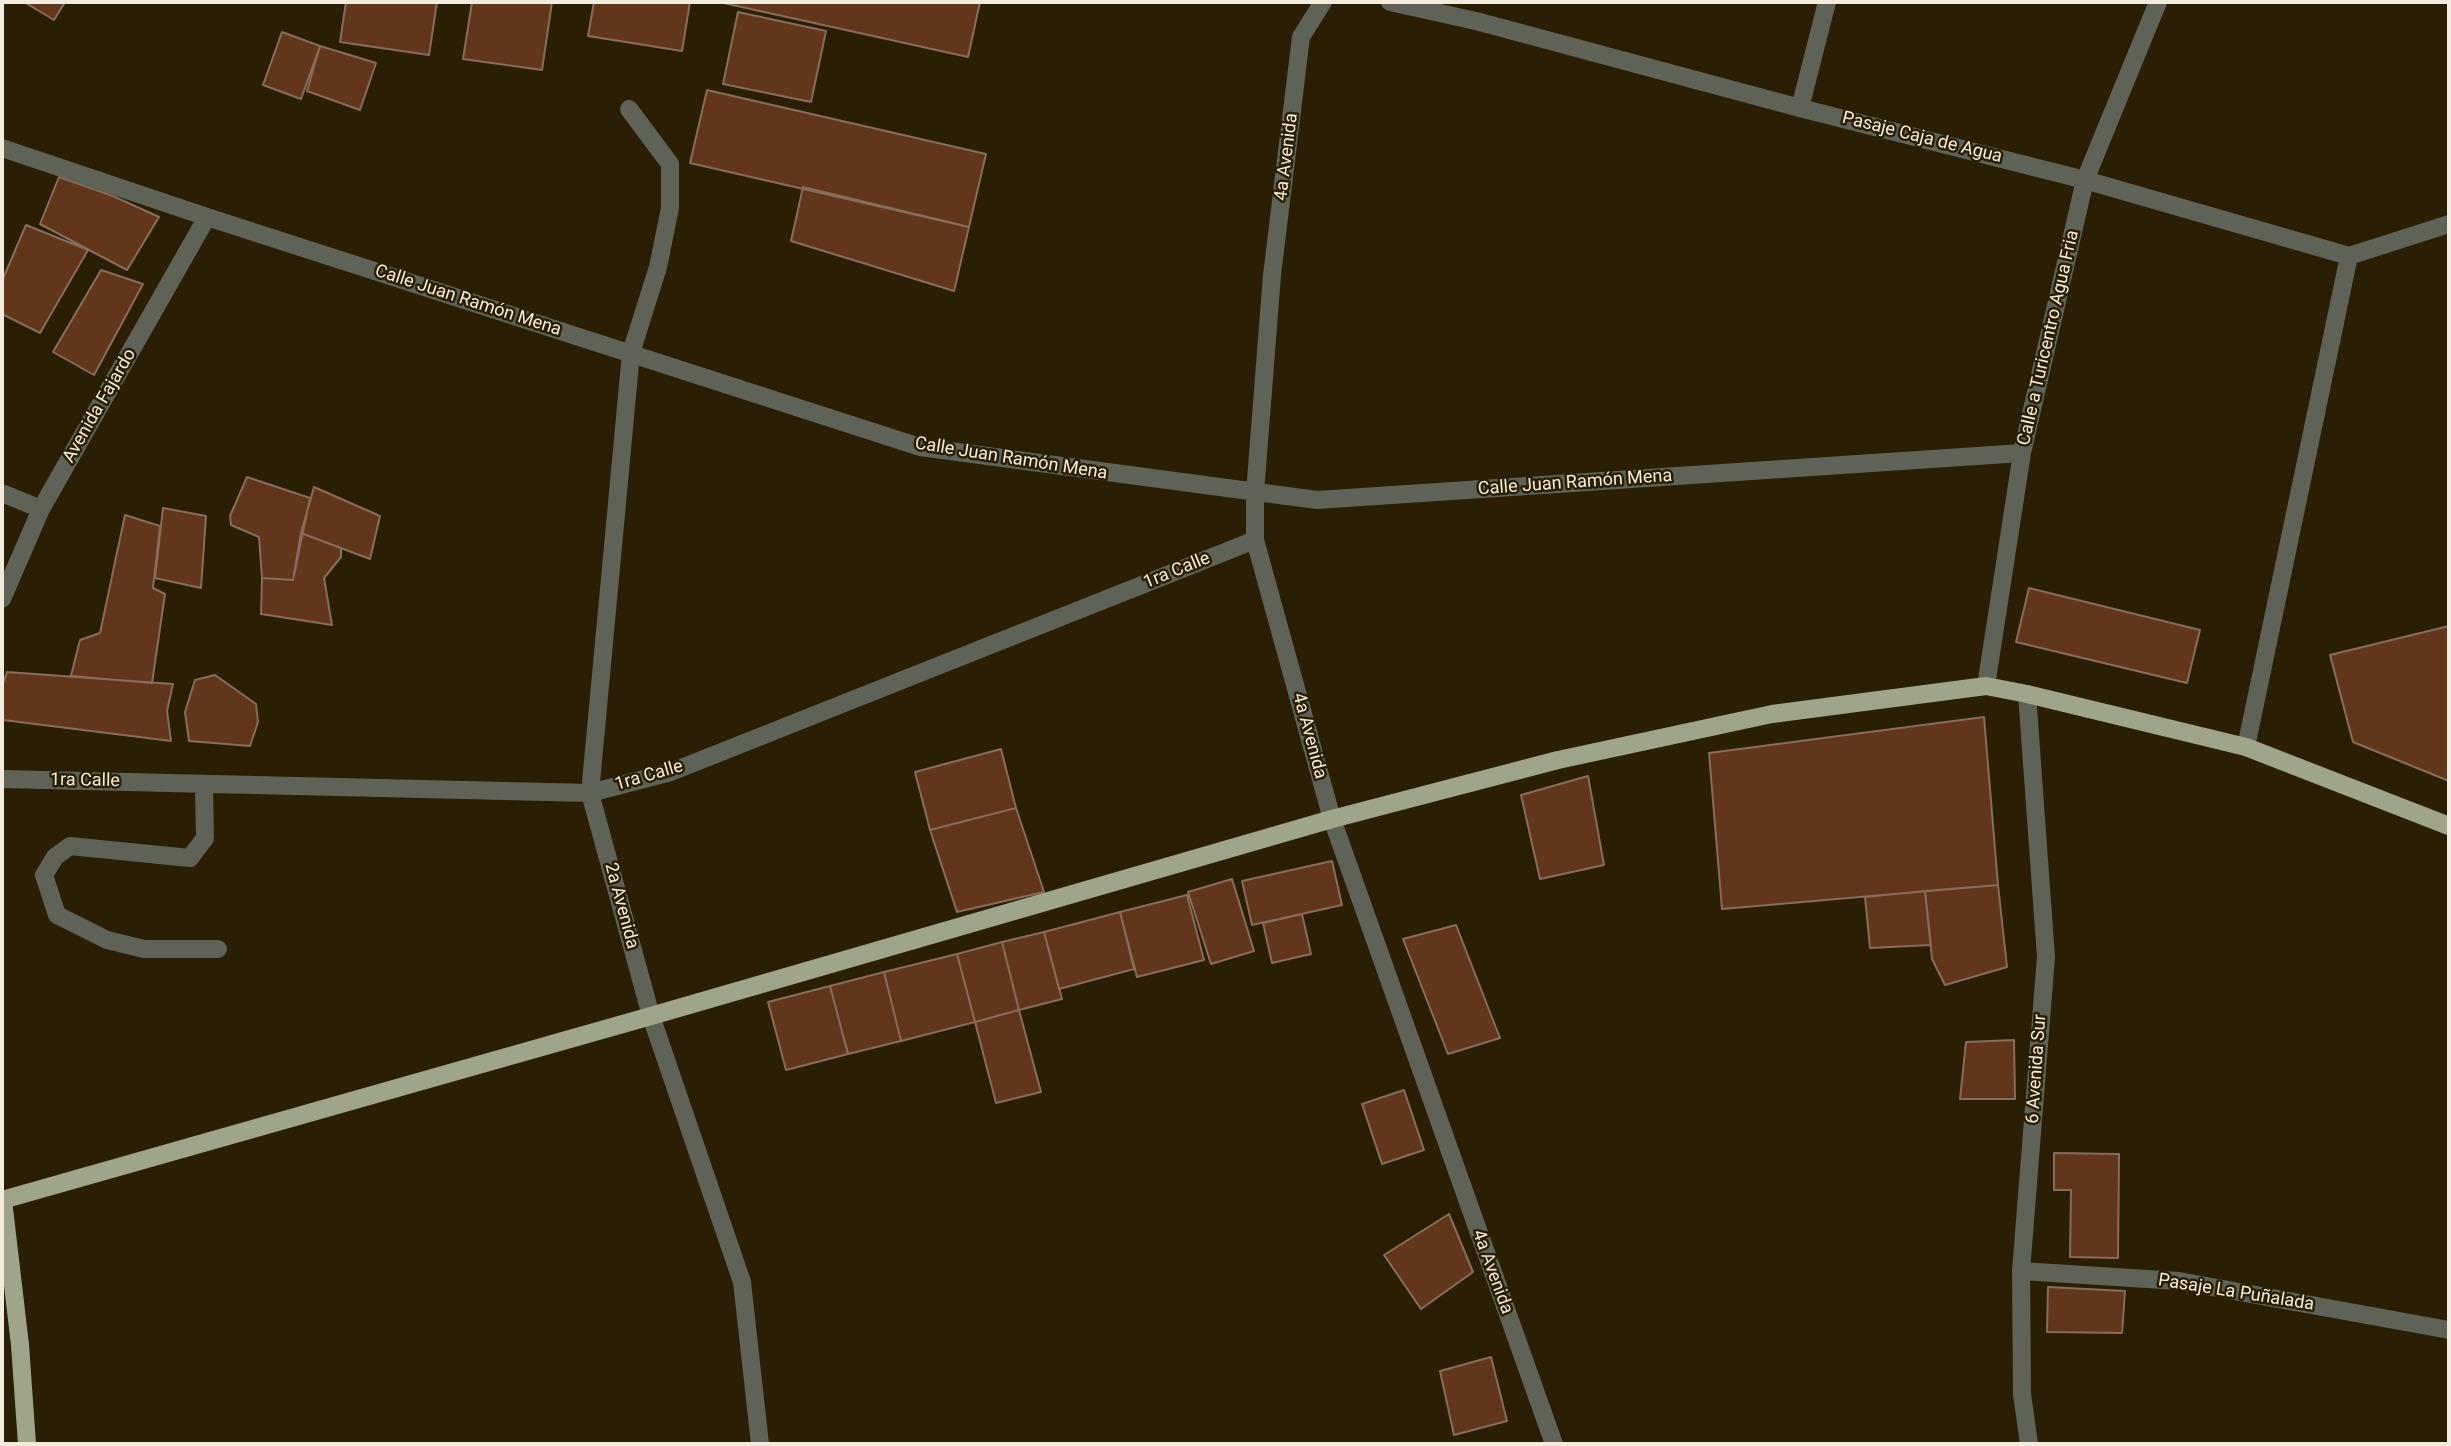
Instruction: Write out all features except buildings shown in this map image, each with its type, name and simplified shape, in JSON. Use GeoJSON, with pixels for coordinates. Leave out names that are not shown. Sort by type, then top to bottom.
{"type":"FeatureCollection","features":[{"type":"Feature","properties":{"kind":"main road"},"geometry":{"type":"LineString","coordinates":[[27,1444],[20,1345],[2,1197],[651,1016],[1332,819],[1558,761],[1772,714],[1986,686],[2246,747],[2449,826]]}},
{"type":"Feature","properties":{"kind":"street","name":"4a Avenida"},"geometry":{"type":"LineString","coordinates":[[1323,2],[1301,37],[1272,275],[1255,493],[1255,540],[1332,819],[1554,1444]]}},
{"type":"Feature","properties":{"kind":"street","name":"Pasaje Caja de Agua"},"geometry":{"type":"LineString","coordinates":[[1390,2],[1476,21],[1800,108],[2085,180],[2349,256]]}},
{"type":"Feature","properties":{"kind":"street"},"geometry":{"type":"LineString","coordinates":[[1800,108],[1827,2]]}},
{"type":"Feature","properties":{"kind":"street","name":"Calle a Turicentro Agua Fria"},"geometry":{"type":"LineString","coordinates":[[1986,686],[2022,453],[2085,180],[2158,2]]}},
{"type":"Feature","properties":{"kind":"street","name":"2a Avenida"},"geometry":{"type":"LineString","coordinates":[[629,109],[670,164],[670,208],[660,256],[631,353],[590,793],[651,1016],[742,1282],[760,1444]]}},
{"type":"Feature","properties":{"kind":"street","name":"Calle Juan Ramón Mena"},"geometry":{"type":"LineString","coordinates":[[2,148],[207,217],[920,447],[1317,500],[2022,453]]}},
{"type":"Feature","properties":{"kind":"street","name":"Avenida Fajardo"},"geometry":{"type":"LineString","coordinates":[[2,598],[41,509],[207,217]]}},
{"type":"Feature","properties":{"kind":"street"},"geometry":{"type":"LineString","coordinates":[[2246,747],[2349,256],[2449,223]]}},
{"type":"Feature","properties":{"kind":"street"},"geometry":{"type":"LineString","coordinates":[[2,493],[41,509]]}},
{"type":"Feature","properties":{"kind":"street","name":"1ra Calle"},"geometry":{"type":"LineString","coordinates":[[2,779],[590,793],[671,772],[1255,540]]}},
{"type":"Feature","properties":{"kind":"street","name":"6 Avenida Sur"},"geometry":{"type":"LineString","coordinates":[[2027,694],[2046,957],[2021,1271],[2022,1394],[2029,1444]]}},
{"type":"Feature","properties":{"kind":"street"},"geometry":{"type":"LineString","coordinates":[[204,784],[205,838],[190,858],[70,846],[55,857],[44,875],[57,915],[107,940],[144,950],[218,949]]}},
{"type":"Feature","properties":{"kind":"street","name":"Pasaje La Puñalada"},"geometry":{"type":"LineString","coordinates":[[2021,1271],[2179,1281],[2449,1330]]}}]}
